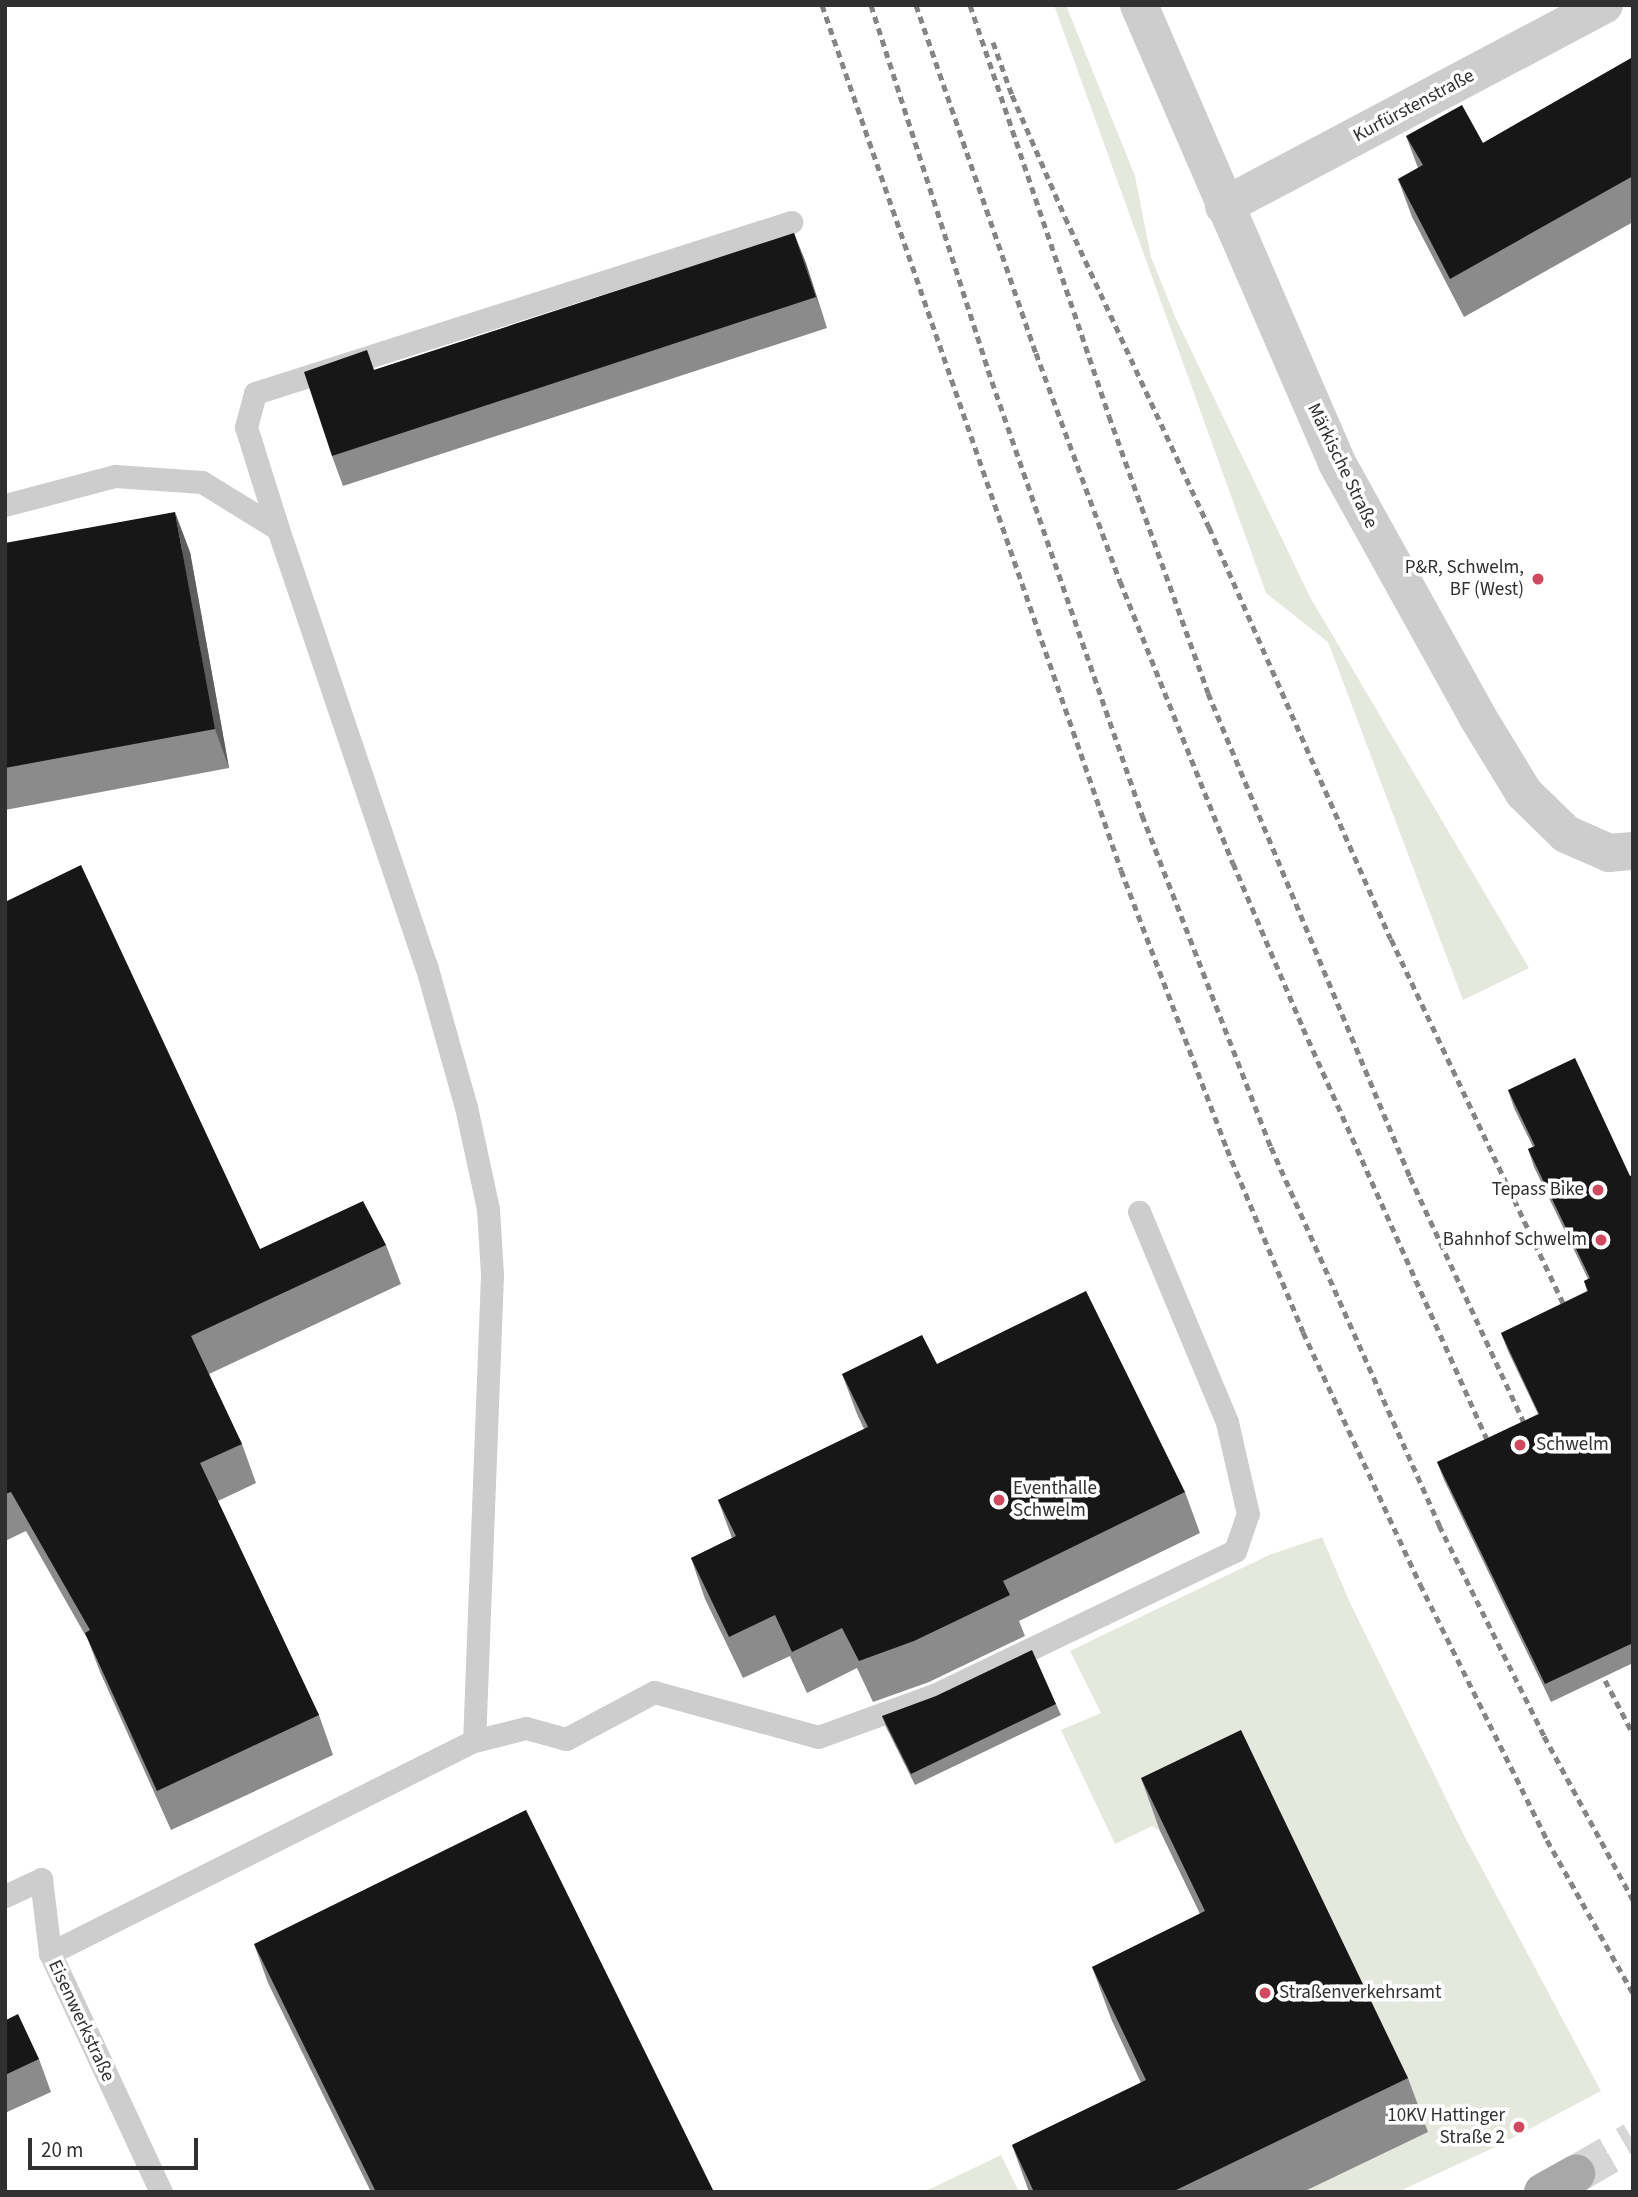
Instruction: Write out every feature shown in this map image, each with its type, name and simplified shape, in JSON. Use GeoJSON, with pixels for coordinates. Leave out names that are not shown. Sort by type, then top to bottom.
{"type":"FeatureCollection","features":[{"type":"Feature","properties":{"kind":"main road"},"geometry":{"type":"LineString","coordinates":[[1543,2192],[1576,2174]]}},
{"type":"Feature","properties":{"kind":"street","name":"Märkische Straße"},"geometry":{"type":"LineString","coordinates":[[1139,5],[1224,206],[1338,463],[1443,657],[1524,793],[1566,834],[1609,853],[1633,851]]}},
{"type":"Feature","properties":{"kind":"street","name":"Kurfürstenstraße"},"geometry":{"type":"LineString","coordinates":[[1224,206],[1604,5]]}},
{"type":"Feature","properties":{"kind":"lane"},"geometry":{"type":"LineString","coordinates":[[474,1741],[491,1331],[492,1275],[488,1209],[466,1107],[426,965],[246,427],[255,393],[791,222]]}},
{"type":"Feature","properties":{"kind":"lane"},"geometry":{"type":"LineString","coordinates":[[5,505],[115,476],[202,482],[278,529]]}},
{"type":"Feature","properties":{"kind":"lane"},"geometry":{"type":"LineString","coordinates":[[50,1953],[474,1741],[526,1728],[566,1739],[654,1692],[818,1737],[934,1695],[1235,1551],[1248,1514],[1227,1422],[1139,1212]]}},
{"type":"Feature","properties":{"kind":"lane","name":"Eisenwerkstraße"},"geometry":{"type":"LineString","coordinates":[[5,1896],[41,1879],[50,1953],[161,2192]]}},
{"type":"Feature","properties":{"kind":"shaded area"},"geometry":{"type":"Polygon","coordinates":[[[1054,5],[1066,5],[1135,176],[1151,257],[1176,319],[1310,597],[1529,968],[1463,1000],[1328,642],[1266,593],[1054,5]]]}},
{"type":"Feature","properties":{"kind":"shaded area"},"geometry":{"type":"Polygon","coordinates":[[[1322,1537],[1351,1605],[1464,1835],[1601,2091],[1497,2146],[1398,2192],[1303,2192],[1428,2131],[1160,1831],[1152,1826],[1115,1844],[1061,1730],[1101,1713],[1070,1651],[1269,1555],[1322,1537]]]}},
{"type":"Feature","properties":{"kind":"shaded area"},"geometry":{"type":"Polygon","coordinates":[[[1001,2155],[1019,2192],[924,2192],[1001,2155]]]}},
{"type":"Feature","properties":{"kind":"building"},"geometry":{"type":"Polygon","coordinates":[[[1633,57],[1633,176],[1450,279],[1398,179],[1423,165],[1406,136],[1462,105],[1483,143],[1633,57]]]}},
{"type":"Feature","properties":{"kind":"building"},"geometry":{"type":"Polygon","coordinates":[[[794,233],[816,297],[332,456],[304,372],[367,350],[374,370],[794,233]]]}},
{"type":"Feature","properties":{"kind":"building"},"geometry":{"type":"Polygon","coordinates":[[[175,512],[215,729],[5,768],[5,543],[175,512]]]}},
{"type":"Feature","properties":{"kind":"building"},"geometry":{"type":"Polygon","coordinates":[[[81,865],[260,1249],[363,1201],[386,1245],[191,1336],[242,1444],[200,1463],[319,1715],[157,1791],[85,1633],[90,1630],[11,1492],[5,1494],[5,902],[81,865]]]}},
{"type":"Feature","properties":{"kind":"building"},"geometry":{"type":"Polygon","coordinates":[[[1575,1058],[1630,1176],[1633,1175],[1633,1643],[1545,1684],[1437,1462],[1539,1414],[1501,1333],[1588,1291],[1584,1281],[1590,1278],[1528,1149],[1535,1146],[1508,1090],[1575,1058]]]}},
{"type":"Feature","properties":{"kind":"building","name":"Eventhalle Schwelm"},"geometry":{"type":"Polygon","coordinates":[[[1086,1291],[1185,1492],[1003,1581],[1010,1595],[914,1641],[859,1661],[842,1628],[792,1652],[775,1615],[729,1637],[691,1558],[736,1536],[718,1500],[868,1427],[842,1374],[922,1335],[937,1364],[1086,1291]]]}},
{"type":"Feature","properties":{"kind":"building"},"geometry":{"type":"Polygon","coordinates":[[[1032,1650],[1056,1704],[911,1774],[882,1716],[936,1696],[1032,1650]]]}},
{"type":"Feature","properties":{"kind":"building","name":"Straßenverkehrsamt"},"geometry":{"type":"Polygon","coordinates":[[[1241,1730],[1408,2078],[1172,2192],[1034,2192],[1012,2145],[1146,2080],[1092,1967],[1205,1911],[1141,1778],[1241,1730]]]}},
{"type":"Feature","properties":{"kind":"building"},"geometry":{"type":"Polygon","coordinates":[[[526,1810],[714,2192],[376,2192],[254,1944],[526,1810]]]}},
{"type":"Feature","properties":{"kind":"building"},"geometry":{"type":"Polygon","coordinates":[[[18,2014],[39,2059],[5,2075],[5,2018],[6,2020],[18,2014]]]}},
{"type":"Feature","properties":{"kind":"tunnel"},"geometry":{"type":"LineString","coordinates":[[1576,2174],[1633,2141]]}},
{"type":"Feature","properties":{"kind":"railway"},"geometry":{"type":"LineString","coordinates":[[822,5],[1121,870],[1227,1149],[1303,1332],[1420,1584],[1547,1840],[1633,1993]]}},
{"type":"Feature","properties":{"kind":"railway"},"geometry":{"type":"LineString","coordinates":[[871,5],[988,370],[1142,815],[1271,1147],[1439,1525],[1544,1736],[1633,1900]]}},
{"type":"Feature","properties":{"kind":"railway"},"geometry":{"type":"LineString","coordinates":[[916,5],[1036,353],[1120,581],[1233,863],[1303,1028],[1494,1455]]}},
{"type":"Feature","properties":{"kind":"railway"},"geometry":{"type":"LineString","coordinates":[[970,5],[1109,416],[1208,693],[1410,1177],[1531,1438]]}},
{"type":"Feature","properties":{"kind":"railway"},"geometry":{"type":"LineString","coordinates":[[993,42],[1012,95],[1065,217],[1209,527],[1391,939],[1571,1320]]}},
{"type":"Feature","properties":{"kind":"railway"},"geometry":{"type":"LineString","coordinates":[[1594,1659],[1633,1734]]}},
{"type":"Feature","properties":{"kind":"place","name":"P&R, Schwelm, BF (West)"},"geometry":{"type":"Point","coordinates":[1538,579]}},
{"type":"Feature","properties":{"kind":"place","name":"Tepass Bike"},"geometry":{"type":"Point","coordinates":[1598,1190]}},
{"type":"Feature","properties":{"kind":"place","name":"Bahnhof Schwelm"},"geometry":{"type":"Point","coordinates":[1601,1240]}},
{"type":"Feature","properties":{"kind":"place","name":"Schwelm"},"geometry":{"type":"Point","coordinates":[1520,1445]}},
{"type":"Feature","properties":{"kind":"place","name":"Eventhalle Schwelm"},"geometry":{"type":"Point","coordinates":[999,1500]}},
{"type":"Feature","properties":{"kind":"place","name":"Straßenverkehrsamt"},"geometry":{"type":"Point","coordinates":[1265,1993]}},
{"type":"Feature","properties":{"kind":"place","name":"10KV Hattinger Straße 2"},"geometry":{"type":"Point","coordinates":[1519,2127]}}]}
